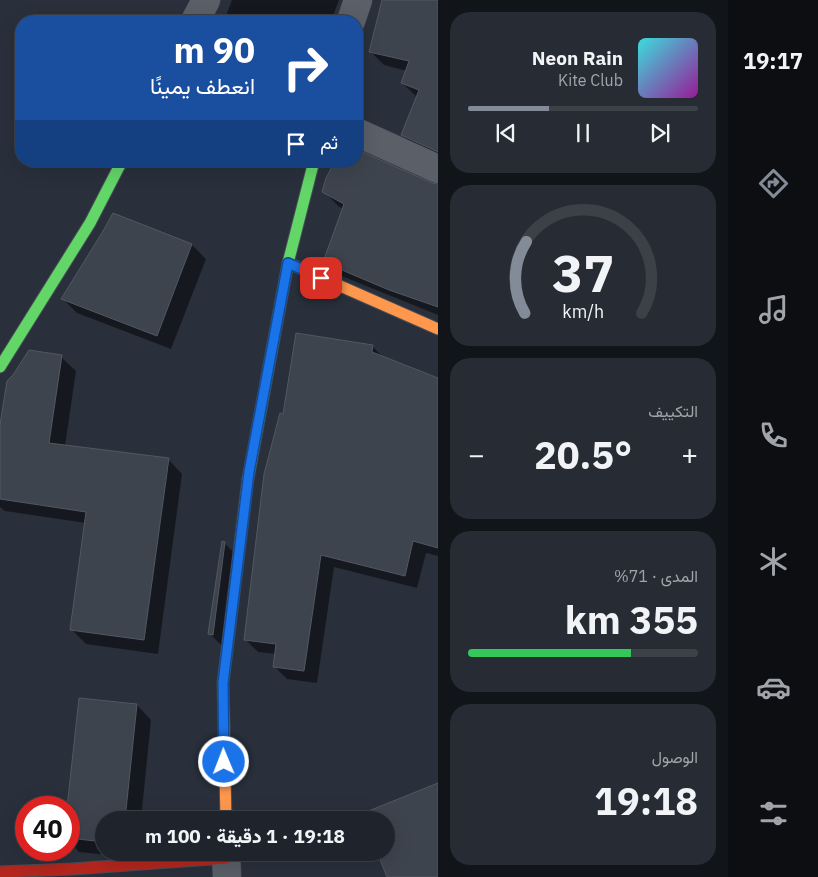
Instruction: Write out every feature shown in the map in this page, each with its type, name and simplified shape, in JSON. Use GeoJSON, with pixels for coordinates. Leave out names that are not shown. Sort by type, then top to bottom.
{"type":"FeatureCollection","features":[{"type":"Feature","properties":{"kind":"street"},"geometry":{"type":"LineString","coordinates":[[198,15],[206,0]]}},
{"type":"Feature","properties":{"kind":"street"},"geometry":{"type":"LineString","coordinates":[[353,15],[358,0]]}},
{"type":"Feature","properties":{"kind":"street"},"geometry":{"type":"LineString","coordinates":[[363,135],[438,169]]}},
{"type":"Feature","properties":{"kind":"street"},"geometry":{"type":"LineString","coordinates":[[0,368],[90,223],[119,167]]}},
{"type":"Feature","properties":{"kind":"street"},"geometry":{"type":"LineString","coordinates":[[226,811],[223,683],[249,472],[288,263],[312,167]]}},
{"type":"Feature","properties":{"kind":"street"},"geometry":{"type":"LineString","coordinates":[[288,263],[438,329]]}},
{"type":"Feature","properties":{"kind":"street"},"geometry":{"type":"LineString","coordinates":[[0,872],[72,873],[226,862]]}},
{"type":"Feature","properties":{"kind":"building"},"geometry":{"type":"Polygon","coordinates":[[[382,0],[438,0],[438,152],[401,135],[419,90],[401,83],[409,61],[369,52],[382,0]]]}},
{"type":"Feature","properties":{"kind":"building"},"geometry":{"type":"Polygon","coordinates":[[[363,152],[438,184],[438,307],[389,290],[323,262],[344,204],[322,192],[332,167],[363,167],[363,152]]]}},
{"type":"Feature","properties":{"kind":"building"},"geometry":{"type":"Polygon","coordinates":[[[113,213],[192,244],[157,336],[61,299],[113,213]]]}},
{"type":"Feature","properties":{"kind":"building"},"geometry":{"type":"Polygon","coordinates":[[[296,333],[373,345],[372,352],[438,378],[438,548],[413,541],[405,576],[321,555],[304,671],[273,667],[276,644],[244,640],[264,474],[280,413],[283,414],[296,333]]]}},
{"type":"Feature","properties":{"kind":"building"},"geometry":{"type":"Polygon","coordinates":[[[29,350],[62,355],[49,443],[169,458],[144,640],[70,630],[86,512],[0,499],[0,425],[7,381],[29,350]]]}},
{"type":"Feature","properties":{"kind":"building"},"geometry":{"type":"Polygon","coordinates":[[[222,541],[225,542],[213,635],[208,634],[222,541]]]}},
{"type":"Feature","properties":{"kind":"building"},"geometry":{"type":"Polygon","coordinates":[[[79,698],[137,704],[126,811],[95,811],[95,841],[80,839],[80,796],[68,796],[79,698]]]}},
{"type":"Feature","properties":{"kind":"building"},"geometry":{"type":"Polygon","coordinates":[[[438,783],[438,877],[387,877],[381,861],[395,861],[395,811],[368,811],[438,783]]]}},
{"type":"Feature","properties":{"kind":"traffic: fast"},"geometry":{"type":"LineString","coordinates":[[0,367],[90,223],[119,167]]}},
{"type":"Feature","properties":{"kind":"traffic: fast"},"geometry":{"type":"LineString","coordinates":[[248,479],[288,263],[312,167]]}},
{"type":"Feature","properties":{"kind":"traffic: slow"},"geometry":{"type":"LineString","coordinates":[[288,263],[438,329]]}},
{"type":"Feature","properties":{"kind":"traffic: slow"},"geometry":{"type":"LineString","coordinates":[[226,811],[223,683],[248,479]]}},
{"type":"Feature","properties":{"kind":"traffic: jam"},"geometry":{"type":"LineString","coordinates":[[0,872],[184,861]]}},
{"type":"Feature","properties":{"kind":"route"},"geometry":{"type":"LineString","coordinates":[[224,762],[223,683],[249,472],[288,263],[321,278]]}}]}
